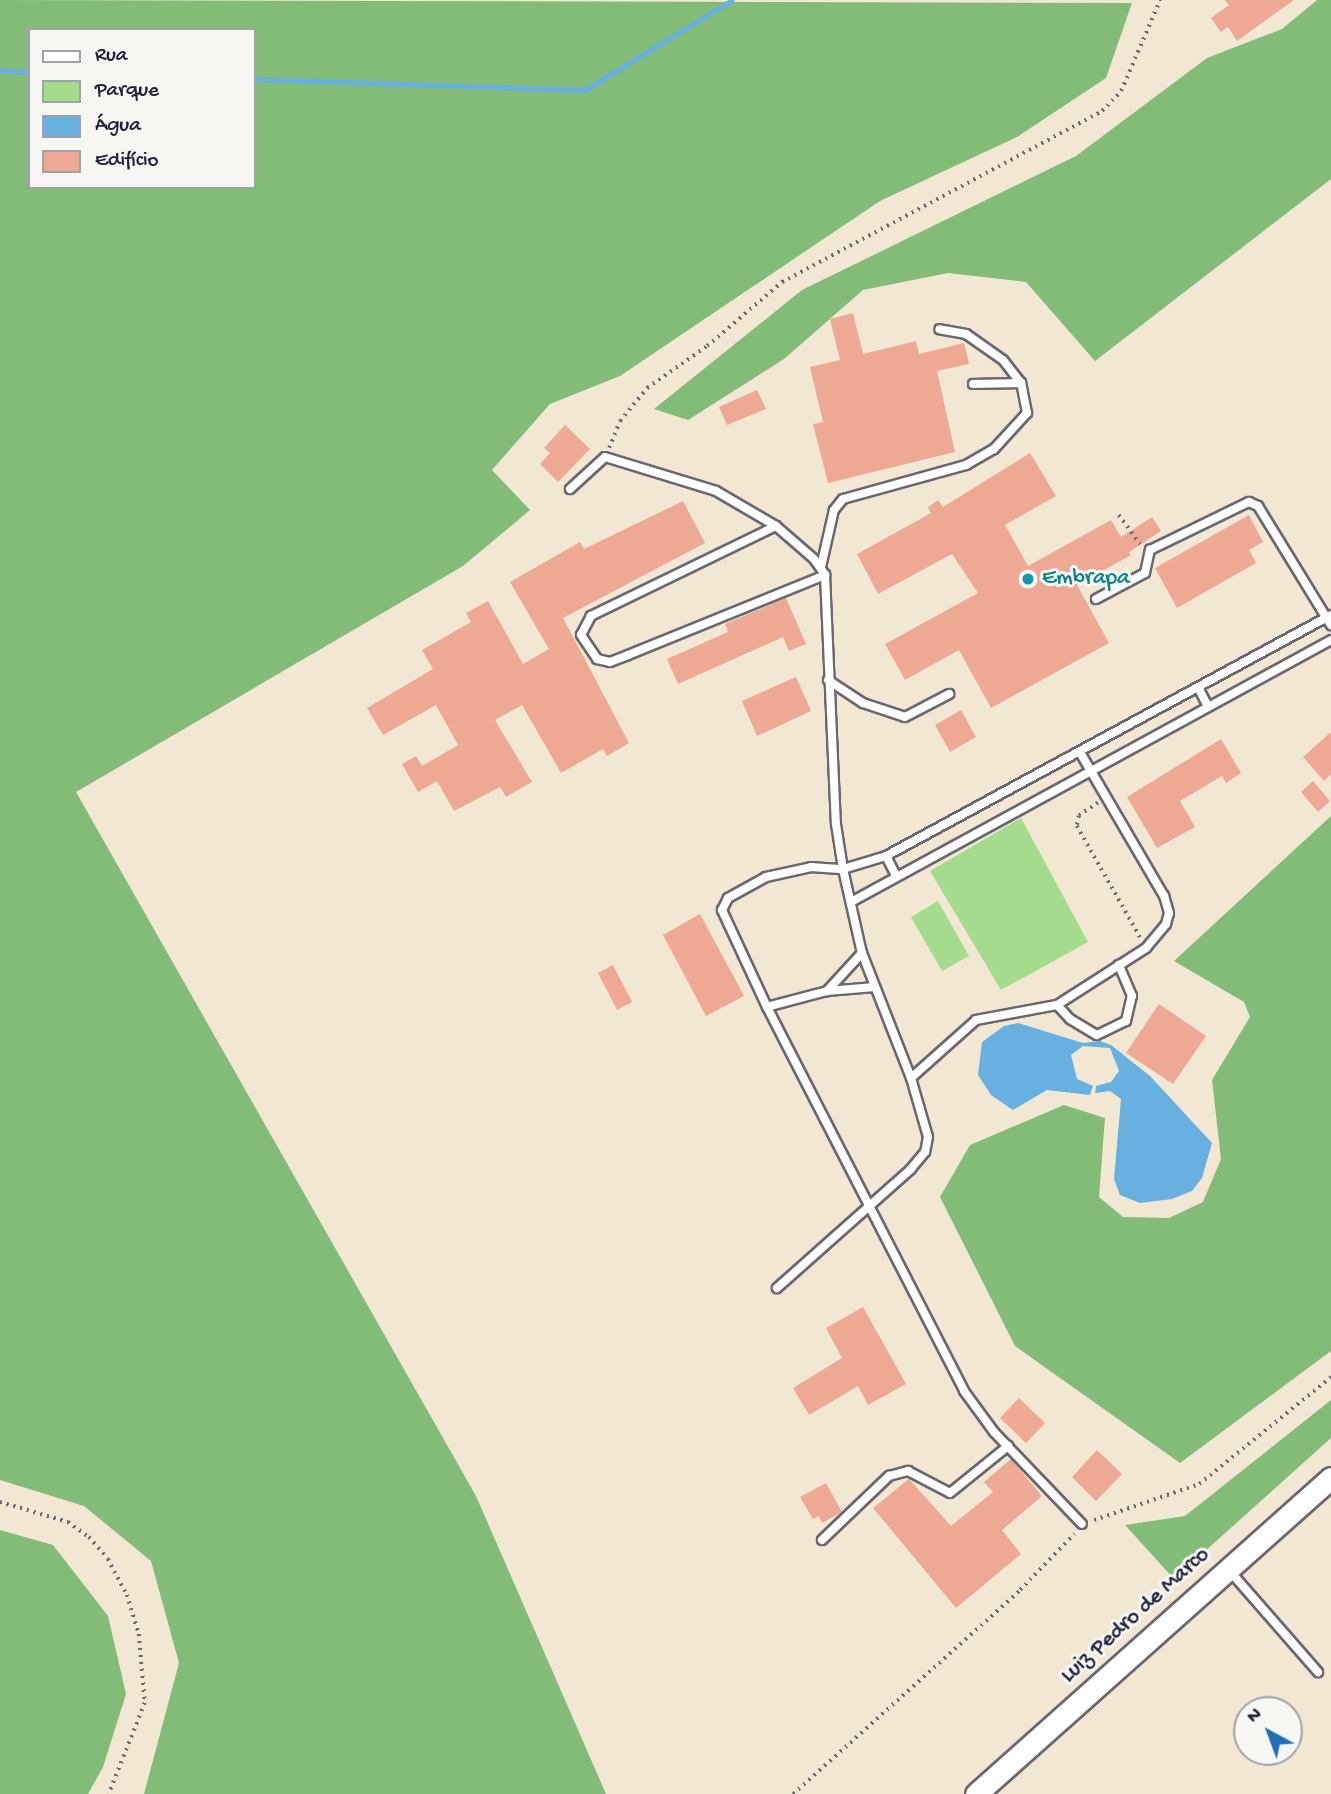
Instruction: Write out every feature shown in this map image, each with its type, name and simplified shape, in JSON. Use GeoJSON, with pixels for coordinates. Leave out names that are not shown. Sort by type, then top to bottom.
{"type":"FeatureCollection","features":[{"type":"Feature","properties":{"kind":"main road","name":"Luiz Pedro de Marco"},"geometry":{"type":"LineString","coordinates":[[976,1794],[1331,1478]]}},
{"type":"Feature","properties":{"kind":"lane"},"geometry":{"type":"LineString","coordinates":[[777,1288],[925,1152],[926,1127],[911,1078],[862,953],[843,869],[828,680],[823,571],[838,504],[966,465],[995,449],[1027,413],[1021,383],[981,342],[939,329]]}},
{"type":"Feature","properties":{"kind":"lane"},"geometry":{"type":"LineString","coordinates":[[973,384],[1021,383]]}},
{"type":"Feature","properties":{"kind":"lane"},"geometry":{"type":"LineString","coordinates":[[570,489],[605,457],[716,491],[776,526],[823,571]]}},
{"type":"Feature","properties":{"kind":"lane"},"geometry":{"type":"LineString","coordinates":[[1082,1524],[1008,1446],[964,1391],[724,919],[725,903],[779,873],[811,867],[843,869],[886,856],[1329,619],[1253,503],[1150,550],[1145,573],[1096,599]]}},
{"type":"Feature","properties":{"kind":"lane"},"geometry":{"type":"LineString","coordinates":[[776,526],[591,616],[581,635],[597,659],[610,662],[823,571]]}},
{"type":"Feature","properties":{"kind":"lane"},"geometry":{"type":"LineString","coordinates":[[851,902],[1331,640]]}},
{"type":"Feature","properties":{"kind":"lane"},"geometry":{"type":"LineString","coordinates":[[828,680],[863,702],[905,717],[949,694]]}},
{"type":"Feature","properties":{"kind":"lane"},"geometry":{"type":"LineString","coordinates":[[1198,687],[1208,707]]}},
{"type":"Feature","properties":{"kind":"lane"},"geometry":{"type":"LineString","coordinates":[[911,1078],[976,1020],[1057,1005],[1146,948],[1166,925],[1168,905],[1080,752]]}},
{"type":"Feature","properties":{"kind":"lane"},"geometry":{"type":"LineString","coordinates":[[886,856],[896,877]]}},
{"type":"Feature","properties":{"kind":"lane"},"geometry":{"type":"LineString","coordinates":[[827,990],[862,953]]}},
{"type":"Feature","properties":{"kind":"lane"},"geometry":{"type":"LineString","coordinates":[[1057,1005],[1070,1020],[1097,1035],[1126,1021],[1132,996],[1119,965]]}},
{"type":"Feature","properties":{"kind":"lane"},"geometry":{"type":"LineString","coordinates":[[767,1007],[827,990],[875,987]]}},
{"type":"Feature","properties":{"kind":"lane"},"geometry":{"type":"LineString","coordinates":[[822,1540],[889,1476],[908,1471],[950,1493],[1008,1446]]}},
{"type":"Feature","properties":{"kind":"lane"},"geometry":{"type":"LineString","coordinates":[[1228,1569],[1318,1672]]}},
{"type":"Feature","properties":{"kind":"path"},"geometry":{"type":"LineString","coordinates":[[605,457],[620,421],[647,388],[707,346],[782,282],[1102,111],[1121,91],[1160,0]]}},
{"type":"Feature","properties":{"kind":"path"},"geometry":{"type":"LineString","coordinates":[[1119,515],[1132,537],[1150,550]]}},
{"type":"Feature","properties":{"kind":"path"},"geometry":{"type":"LineString","coordinates":[[1107,796],[1079,816],[1077,826],[1146,948]]}},
{"type":"Feature","properties":{"kind":"path"},"geometry":{"type":"LineString","coordinates":[[793,1794],[1020,1590],[1082,1524],[1199,1484],[1331,1377]]}},
{"type":"Feature","properties":{"kind":"path"},"geometry":{"type":"LineString","coordinates":[[0,1502],[68,1522],[89,1537],[108,1559],[127,1595],[141,1645],[145,1703],[109,1794]]}},
{"type":"Feature","properties":{"kind":"green space"},"geometry":{"type":"Polygon","coordinates":[[[0,0],[1132,3],[1106,78],[1017,137],[880,201],[620,376],[550,404],[492,470],[530,510],[463,566],[76,792],[476,1496],[606,1794],[144,1794],[179,1663],[151,1561],[84,1506],[0,1480],[0,0]]]}},
{"type":"Feature","properties":{"kind":"green space"},"geometry":{"type":"Polygon","coordinates":[[[1317,0],[1331,0],[1331,179],[1095,361],[1026,282],[948,273],[863,290],[784,359],[688,420],[654,409],[802,290],[1076,156],[1207,58],[1282,29],[1317,0]]]}},
{"type":"Feature","properties":{"kind":"green space"},"geometry":{"type":"Polygon","coordinates":[[[1331,816],[1331,1351],[1180,1463],[1015,1346],[940,1197],[970,1145],[1064,1105],[1105,1118],[1099,1197],[1123,1217],[1169,1218],[1203,1202],[1221,1159],[1212,1080],[1250,1017],[1244,1002],[1174,961],[1331,816]]]}},
{"type":"Feature","properties":{"kind":"green space"},"geometry":{"type":"Polygon","coordinates":[[[1021,818],[1088,942],[1001,990],[930,871],[1021,818]]]}},
{"type":"Feature","properties":{"kind":"green space"},"geometry":{"type":"Polygon","coordinates":[[[938,901],[969,956],[942,971],[911,917],[938,901]]]}},
{"type":"Feature","properties":{"kind":"green space"},"geometry":{"type":"Polygon","coordinates":[[[1331,1400],[1331,1438],[1174,1579],[1125,1525],[1185,1516],[1331,1400]]]}},
{"type":"Feature","properties":{"kind":"green space"},"geometry":{"type":"Polygon","coordinates":[[[0,1530],[53,1545],[108,1616],[126,1694],[103,1767],[88,1794],[0,1794],[0,1530]]]}},
{"type":"Feature","properties":{"kind":"water"},"geometry":{"type":"Polygon","coordinates":[[[1018,1023],[1083,1043],[1100,1041],[1111,1045],[1150,1076],[1212,1143],[1202,1178],[1192,1191],[1172,1199],[1140,1203],[1120,1195],[1114,1179],[1121,1099],[1110,1091],[1095,1093],[1096,1086],[1111,1082],[1119,1071],[1110,1048],[1083,1046],[1071,1055],[1077,1079],[1093,1086],[1090,1095],[1047,1090],[1013,1110],[991,1095],[978,1075],[982,1042],[1004,1026],[1018,1023]]]}},
{"type":"Feature","properties":{"kind":"building"},"geometry":{"type":"Polygon","coordinates":[[[1225,0],[1294,0],[1237,41],[1228,27],[1221,32],[1211,18],[1229,5],[1225,0]]]}},
{"type":"Feature","properties":{"kind":"building"},"geometry":{"type":"Polygon","coordinates":[[[853,313],[863,354],[916,341],[919,354],[964,343],[969,364],[937,371],[955,452],[828,483],[813,424],[823,422],[810,367],[840,360],[830,319],[853,313]]]}},
{"type":"Feature","properties":{"kind":"building"},"geometry":{"type":"Polygon","coordinates":[[[757,390],[766,409],[727,425],[719,407],[757,390]]]}},
{"type":"Feature","properties":{"kind":"building"},"geometry":{"type":"Polygon","coordinates":[[[565,425],[590,449],[558,482],[540,464],[550,453],[544,448],[565,425]]]}},
{"type":"Feature","properties":{"kind":"building","name":"Embrapa"},"geometry":{"type":"Polygon","coordinates":[[[1030,453],[1056,496],[1005,525],[1028,566],[1111,520],[1121,537],[1152,517],[1161,531],[1129,552],[1131,555],[1077,585],[1109,643],[991,708],[959,650],[905,680],[885,644],[978,593],[952,554],[878,594],[857,554],[931,513],[928,507],[938,500],[943,507],[1030,453]]]}},
{"type":"Feature","properties":{"kind":"building"},"geometry":{"type":"Polygon","coordinates":[[[683,501],[705,543],[563,618],[629,743],[607,756],[603,749],[561,773],[522,705],[495,720],[532,782],[506,797],[500,787],[454,811],[437,781],[418,792],[402,764],[416,756],[422,766],[458,745],[436,705],[383,735],[367,708],[433,669],[422,650],[471,622],[466,613],[488,601],[523,664],[549,649],[510,582],[580,542],[584,549],[683,501]]]}},
{"type":"Feature","properties":{"kind":"building"},"geometry":{"type":"Polygon","coordinates":[[[1249,515],[1263,542],[1249,550],[1256,563],[1177,608],[1155,568],[1249,515]]]}},
{"type":"Feature","properties":{"kind":"building"},"geometry":{"type":"Polygon","coordinates":[[[786,598],[806,644],[789,651],[783,637],[678,684],[667,659],[728,632],[725,624],[786,598]]]}},
{"type":"Feature","properties":{"kind":"building"},"geometry":{"type":"Polygon","coordinates":[[[796,677],[811,711],[757,736],[742,701],[796,677]]]}},
{"type":"Feature","properties":{"kind":"building"},"geometry":{"type":"Polygon","coordinates":[[[961,710],[976,737],[950,752],[935,725],[961,710]]]}},
{"type":"Feature","properties":{"kind":"building"},"geometry":{"type":"Polygon","coordinates":[[[1331,732],[1331,774],[1324,781],[1303,757],[1331,732]]]}},
{"type":"Feature","properties":{"kind":"building"},"geometry":{"type":"Polygon","coordinates":[[[1221,739],[1241,773],[1226,783],[1222,776],[1180,801],[1195,827],[1157,848],[1127,797],[1221,739]]]}},
{"type":"Feature","properties":{"kind":"building"},"geometry":{"type":"Polygon","coordinates":[[[1313,781],[1330,801],[1318,812],[1301,792],[1313,781]]]}},
{"type":"Feature","properties":{"kind":"building"},"geometry":{"type":"Polygon","coordinates":[[[700,914],[744,996],[706,1016],[663,935],[700,914]]]}},
{"type":"Feature","properties":{"kind":"building"},"geometry":{"type":"Polygon","coordinates":[[[613,965],[632,1002],[617,1010],[598,973],[613,965]]]}},
{"type":"Feature","properties":{"kind":"building"},"geometry":{"type":"Polygon","coordinates":[[[1159,1004],[1206,1036],[1173,1084],[1126,1053],[1159,1004]]]}},
{"type":"Feature","properties":{"kind":"building"},"geometry":{"type":"Polygon","coordinates":[[[863,1307],[906,1384],[868,1405],[858,1386],[809,1415],[793,1388],[842,1358],[826,1328],[863,1307]]]}},
{"type":"Feature","properties":{"kind":"building"},"geometry":{"type":"Polygon","coordinates":[[[1019,1398],[1045,1423],[1026,1443],[1000,1418],[1019,1398]]]}},
{"type":"Feature","properties":{"kind":"building"},"geometry":{"type":"Polygon","coordinates":[[[1097,1450],[1122,1474],[1096,1501],[1072,1477],[1097,1450]]]}},
{"type":"Feature","properties":{"kind":"building"},"geometry":{"type":"Polygon","coordinates":[[[1011,1459],[1042,1496],[1002,1530],[1021,1554],[956,1608],[873,1508],[909,1479],[951,1526],[993,1492],[984,1482],[1011,1459]]]}},
{"type":"Feature","properties":{"kind":"building"},"geometry":{"type":"Polygon","coordinates":[[[826,1483],[842,1512],[822,1523],[819,1516],[813,1519],[800,1497],[826,1483]]]}},
{"type":"Feature","properties":{"kind":"waterway"},"geometry":{"type":"LineString","coordinates":[[256,79],[585,90],[732,0]]}},
{"type":"Feature","properties":{"kind":"waterway"},"geometry":{"type":"LineString","coordinates":[[0,70],[28,72]]}},
{"type":"Feature","properties":{"kind":"place","name":"Embrapa"},"geometry":{"type":"Point","coordinates":[1028,579]}}]}
